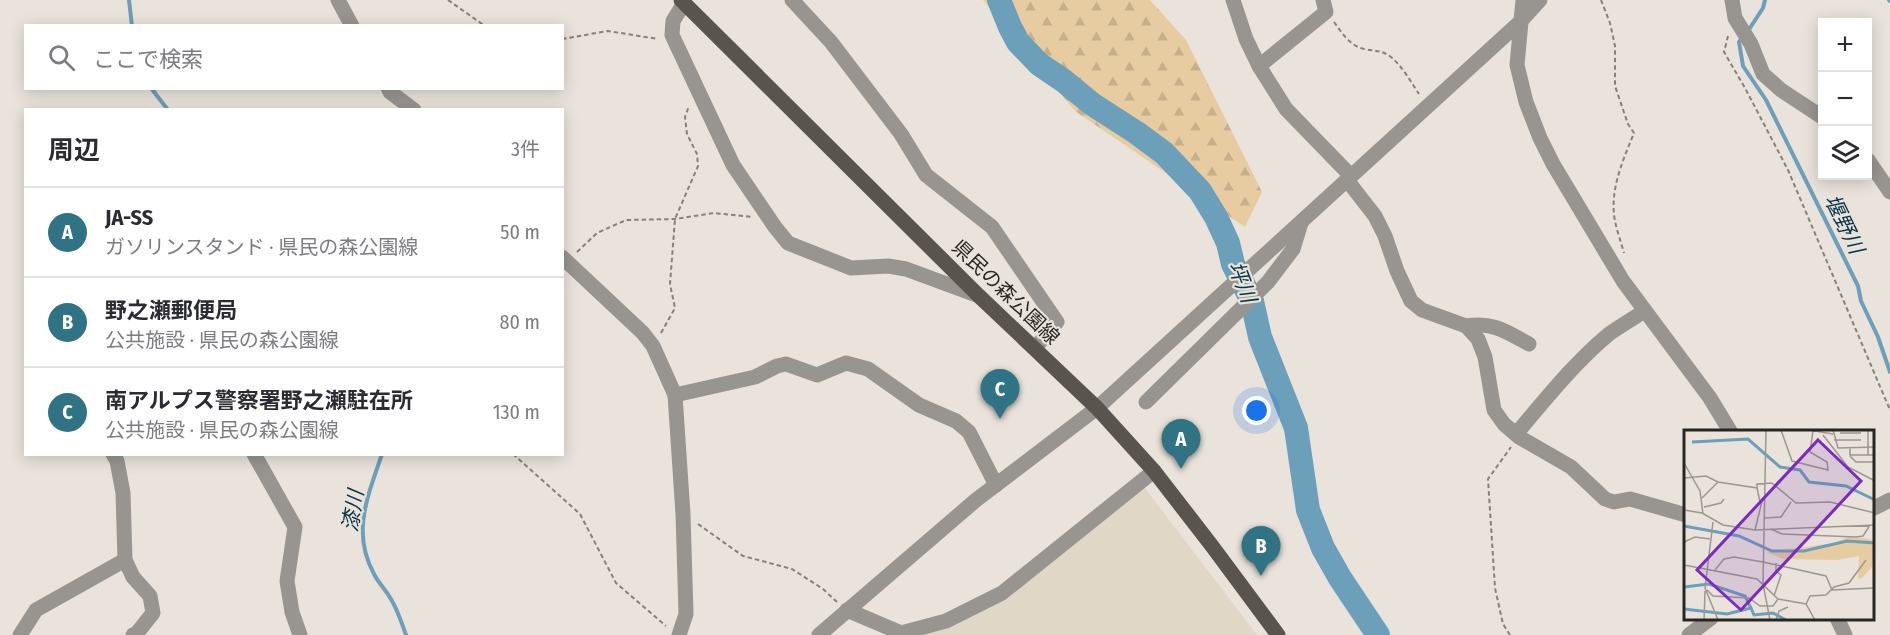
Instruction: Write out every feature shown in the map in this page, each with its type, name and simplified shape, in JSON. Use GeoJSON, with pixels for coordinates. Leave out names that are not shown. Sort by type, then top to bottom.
{"type":"FeatureCollection","features":[{"type":"Feature","properties":{"kind":"main road","name":"県民の森公園線"},"geometry":{"type":"LineString","coordinates":[[682,1],[979,296],[1097,408],[1154,471],[1278,635]]}},
{"type":"Feature","properties":{"kind":"street"},"geometry":{"type":"LineString","coordinates":[[338,0],[351,24]]}},
{"type":"Feature","properties":{"kind":"street"},"geometry":{"type":"LineString","coordinates":[[792,0],[831,42],[901,134],[926,175],[992,227],[999,237],[1057,322],[1035,348]]}},
{"type":"Feature","properties":{"kind":"street"},"geometry":{"type":"LineString","coordinates":[[1233,0],[1246,39],[1259,66],[1287,109],[1349,178],[1375,216],[1411,301],[1422,310],[1466,326],[1482,324],[1502,329],[1529,345]]}},
{"type":"Feature","properties":{"kind":"street"},"geometry":{"type":"LineString","coordinates":[[1522,0],[1517,65],[1526,102],[1540,138],[1553,164],[1623,281],[1710,398],[1729,430]]}},
{"type":"Feature","properties":{"kind":"street"},"geometry":{"type":"LineString","coordinates":[[819,635],[996,485],[1097,408],[1520,22],[1540,0]]}},
{"type":"Feature","properties":{"kind":"street"},"geometry":{"type":"LineString","coordinates":[[1732,0],[1737,22],[1751,44],[1763,74],[1781,90],[1818,114]]}},
{"type":"Feature","properties":{"kind":"street"},"geometry":{"type":"LineString","coordinates":[[682,1],[673,21],[672,35],[675,42],[733,165],[788,243],[851,268],[888,266],[906,269],[979,296]]}},
{"type":"Feature","properties":{"kind":"street"},"geometry":{"type":"LineString","coordinates":[[1259,66],[1325,6]]}},
{"type":"Feature","properties":{"kind":"street"},"geometry":{"type":"LineString","coordinates":[[389,90],[411,108]]}},
{"type":"Feature","properties":{"kind":"street"},"geometry":{"type":"LineString","coordinates":[[1872,166],[1890,192]]}},
{"type":"Feature","properties":{"kind":"street"},"geometry":{"type":"LineString","coordinates":[[1146,402],[1268,282],[1293,249],[1302,221]]}},
{"type":"Feature","properties":{"kind":"street"},"geometry":{"type":"LineString","coordinates":[[565,259],[643,333],[653,346],[675,395],[683,514],[686,614],[680,634]]}},
{"type":"Feature","properties":{"kind":"street"},"geometry":{"type":"LineString","coordinates":[[1517,435],[1558,385],[1591,351],[1610,334],[1644,311]]}},
{"type":"Feature","properties":{"kind":"street"},"geometry":{"type":"LineString","coordinates":[[1466,326],[1478,339],[1485,357],[1494,410],[1504,424],[1517,435],[1571,467],[1605,499],[1614,502],[1630,499],[1684,514]]}},
{"type":"Feature","properties":{"kind":"street"},"geometry":{"type":"LineString","coordinates":[[675,395],[755,378],[777,366],[786,364],[817,375],[846,363],[868,369],[919,405],[956,421],[969,432],[996,485]]}},
{"type":"Feature","properties":{"kind":"street"},"geometry":{"type":"LineString","coordinates":[[115,456],[123,493],[125,560],[133,577],[150,596],[153,613],[133,635]]}},
{"type":"Feature","properties":{"kind":"street"},"geometry":{"type":"LineString","coordinates":[[255,456],[295,527],[287,580],[292,612],[300,635]]}},
{"type":"Feature","properties":{"kind":"street"},"geometry":{"type":"LineString","coordinates":[[847,610],[900,634],[946,621],[1002,593],[1154,471]]}},
{"type":"Feature","properties":{"kind":"street"},"geometry":{"type":"LineString","coordinates":[[1875,508],[1890,500]]}},
{"type":"Feature","properties":{"kind":"street"},"geometry":{"type":"LineString","coordinates":[[20,635],[36,609],[125,560]]}},
{"type":"Feature","properties":{"kind":"street"},"geometry":{"type":"LineString","coordinates":[[1689,635],[1708,620]]}},
{"type":"Feature","properties":{"kind":"street"},"geometry":{"type":"LineString","coordinates":[[1838,620],[1845,635]]}},
{"type":"Feature","properties":{"kind":"path"},"geometry":{"type":"LineString","coordinates":[[448,0],[482,24]]}},
{"type":"Feature","properties":{"kind":"path"},"geometry":{"type":"LineString","coordinates":[[1601,0],[1615,45],[1615,86],[1628,124],[1634,133],[1620,167],[1615,190],[1614,218],[1626,258]]}},
{"type":"Feature","properties":{"kind":"path"},"geometry":{"type":"LineString","coordinates":[[1325,6],[1354,46],[1380,51],[1392,57],[1428,106]]}},
{"type":"Feature","properties":{"kind":"path"},"geometry":{"type":"LineString","coordinates":[[1737,22],[1724,52],[1788,170],[1890,410]]}},
{"type":"Feature","properties":{"kind":"path"},"geometry":{"type":"LineString","coordinates":[[564,39],[608,31],[675,42]]}},
{"type":"Feature","properties":{"kind":"path"},"geometry":{"type":"LineString","coordinates":[[653,346],[675,308],[670,284],[675,219],[698,166],[697,154],[687,134],[684,117],[696,88]]}},
{"type":"Feature","properties":{"kind":"path"},"geometry":{"type":"LineString","coordinates":[[565,259],[597,233],[626,220],[675,219],[714,213],[770,219]]}},
{"type":"Feature","properties":{"kind":"path"},"geometry":{"type":"LineString","coordinates":[[1510,635],[1503,624],[1495,588],[1488,479],[1517,435]]}},
{"type":"Feature","properties":{"kind":"path"},"geometry":{"type":"LineString","coordinates":[[515,456],[580,514],[615,583],[663,625],[680,634]]}},
{"type":"Feature","properties":{"kind":"path"},"geometry":{"type":"LineString","coordinates":[[683,514],[743,556],[792,569],[823,589],[847,610]]}},
{"type":"Feature","properties":{"kind":"shaded area"},"geometry":{"type":"Polygon","coordinates":[[[1144,487],[1257,635],[918,635],[958,622],[1144,487]]]}},
{"type":"Feature","properties":{"kind":"green space"},"geometry":{"type":"Polygon","coordinates":[[[983,0],[1150,0],[1186,40],[1262,192],[1245,227],[1075,111],[983,0]]]}},
{"type":"Feature","properties":{"kind":"waterway","name":"漆川"},"geometry":{"type":"LineString","coordinates":[[129,0],[132,24]]}},
{"type":"Feature","properties":{"kind":"waterway","name":"坪川"},"geometry":{"type":"LineString","coordinates":[[999,0],[1018,42],[1039,64],[1092,104],[1164,153],[1200,191],[1216,217],[1228,243],[1233,264],[1252,301],[1260,337],[1296,428],[1308,510],[1323,548],[1378,635]]}},
{"type":"Feature","properties":{"kind":"waterway","name":"堰野川"},"geometry":{"type":"LineString","coordinates":[[1748,31],[1763,8],[1765,0]]}},
{"type":"Feature","properties":{"kind":"waterway","name":"堰野川"},"geometry":{"type":"LineString","coordinates":[[1743,37],[1739,42],[1743,66],[1766,100],[1858,286],[1861,301],[1878,337],[1890,372]]}},
{"type":"Feature","properties":{"kind":"waterway","name":"漆川"},"geometry":{"type":"LineString","coordinates":[[153,90],[166,108]]}},
{"type":"Feature","properties":{"kind":"waterway","name":"漆川"},"geometry":{"type":"LineString","coordinates":[[381,456],[364,514],[364,543],[367,559],[394,605],[406,635]]}},
{"type":"Feature","properties":{"kind":"place","name":"南アルプス警察署野之瀬駐在所"},"geometry":{"type":"Point","coordinates":[1000,419]}},
{"type":"Feature","properties":{"kind":"place","name":"JA-SS"},"geometry":{"type":"Point","coordinates":[1181,469]}},
{"type":"Feature","properties":{"kind":"place","name":"野之瀬郵便局"},"geometry":{"type":"Point","coordinates":[1261,576]}}]}
